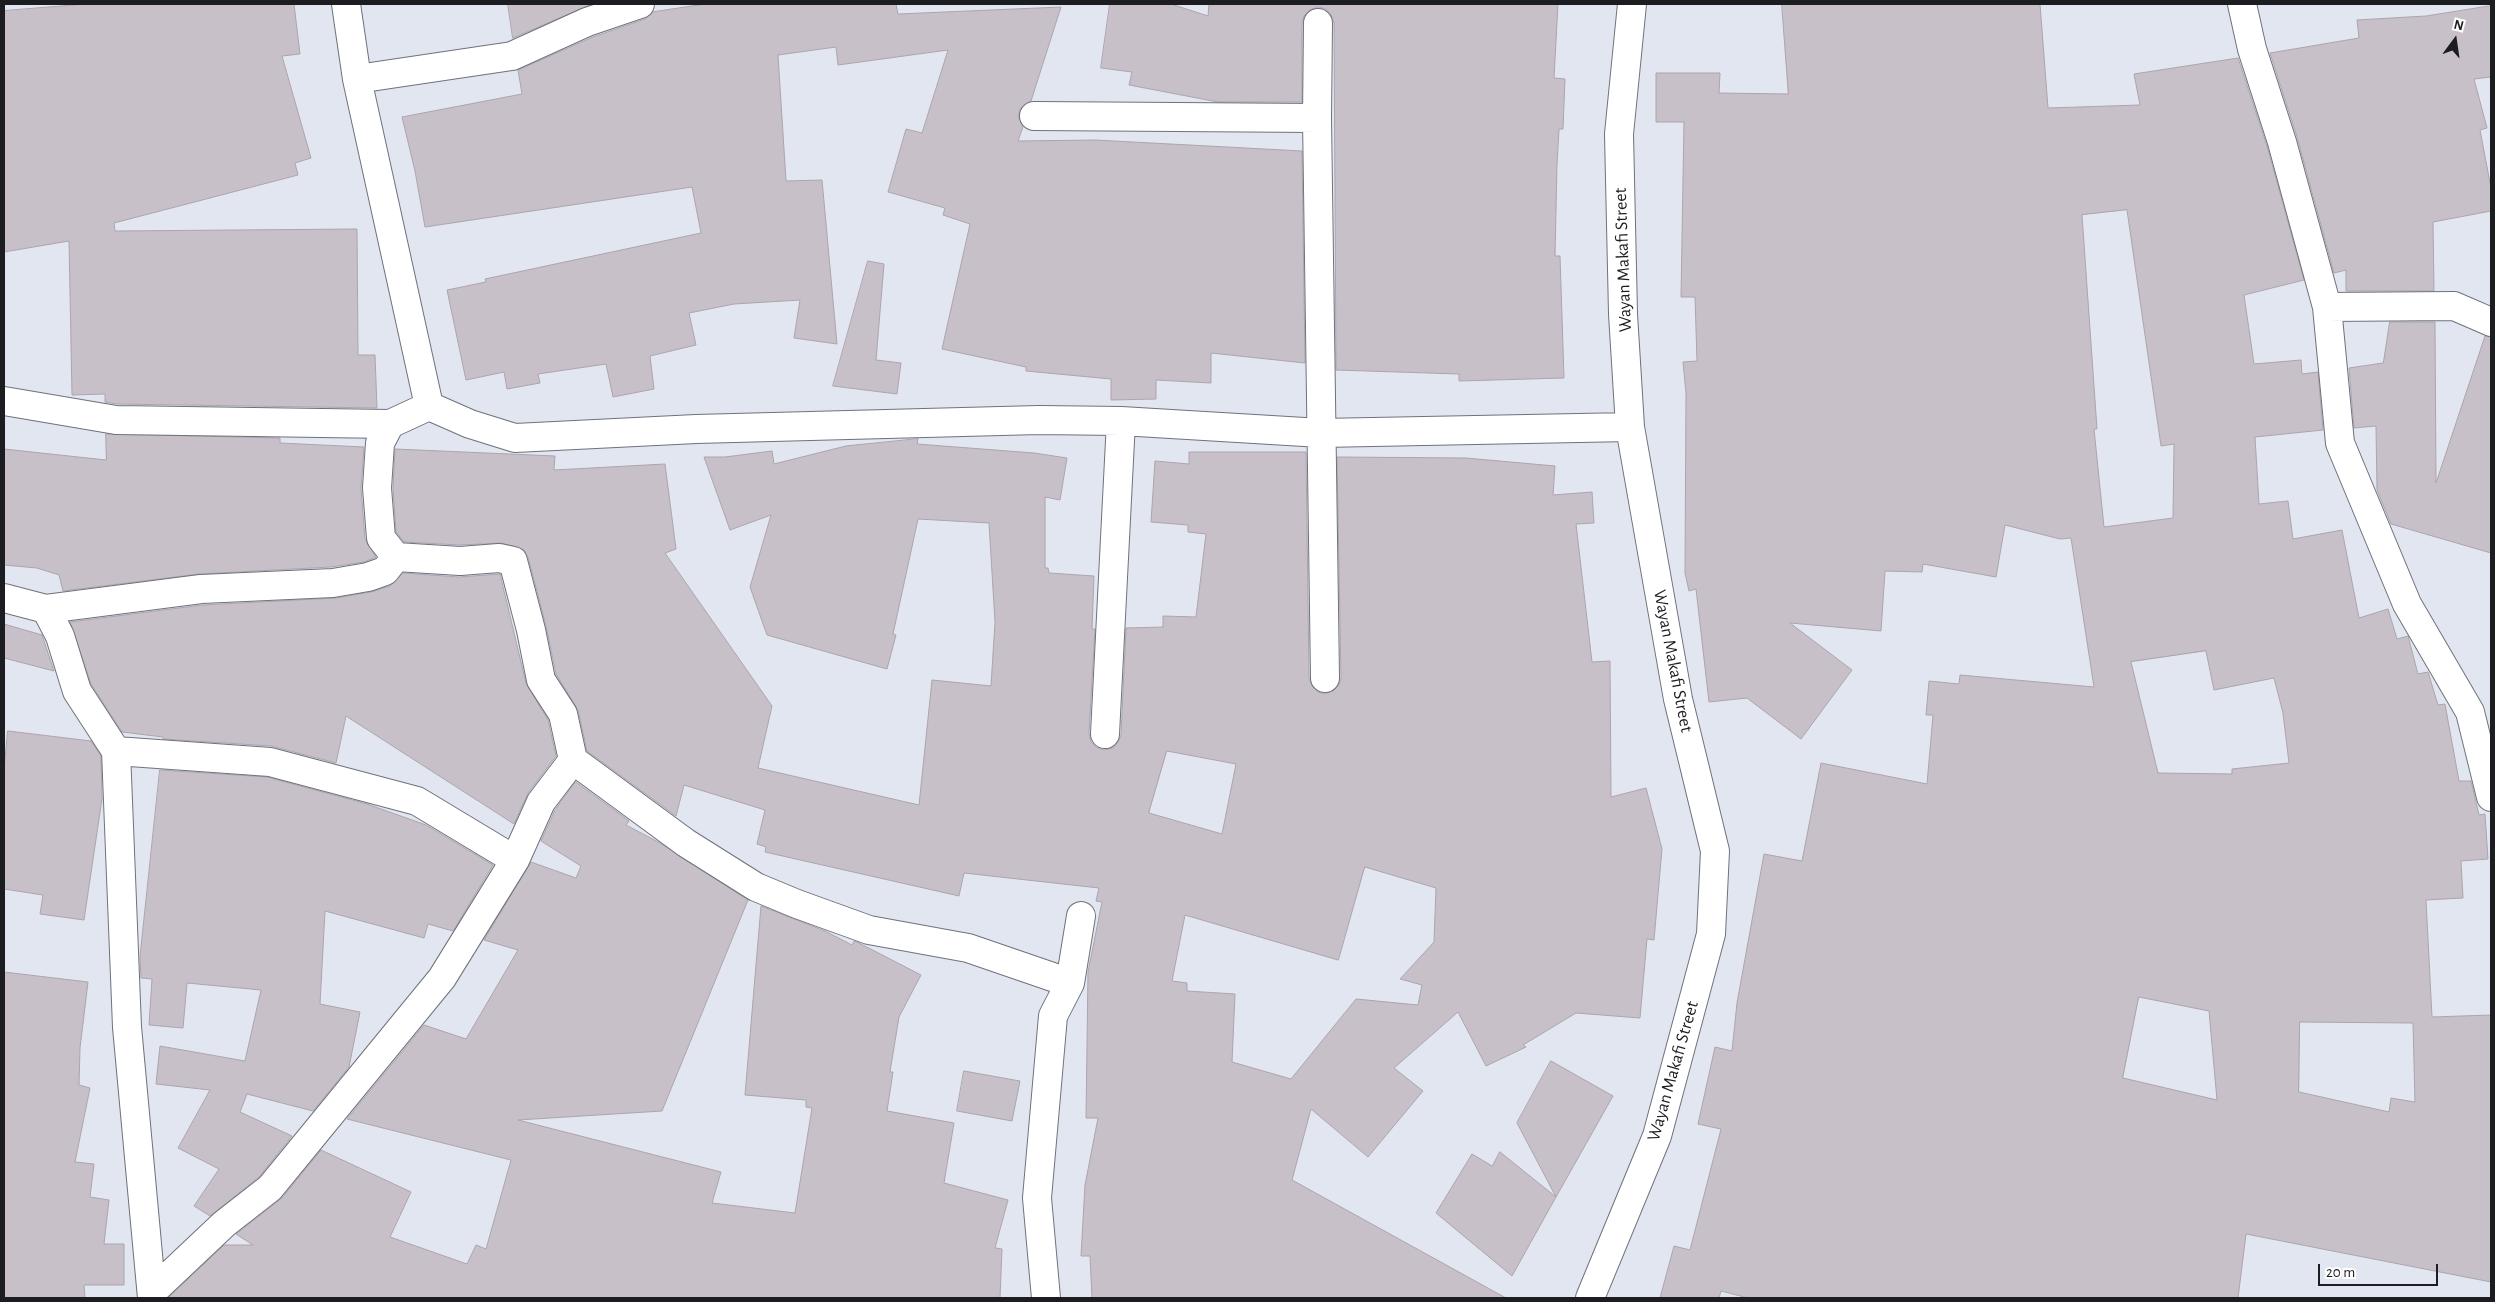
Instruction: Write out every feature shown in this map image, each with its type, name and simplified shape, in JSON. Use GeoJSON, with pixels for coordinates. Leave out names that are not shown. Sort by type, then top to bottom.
{"type":"FeatureCollection","features":[{"type":"Feature","properties":{"kind":"street"},"geometry":{"type":"LineString","coordinates":[[346,4],[357,79],[429,406]]}},
{"type":"Feature","properties":{"kind":"street"},"geometry":{"type":"LineString","coordinates":[[357,79],[512,56],[587,22],[640,4]]}},
{"type":"Feature","properties":{"kind":"street","name":"Wayan Makafi Street"},"geometry":{"type":"LineString","coordinates":[[1590,1298],[1657,1136],[1711,934],[1715,851],[1678,699],[1630,427],[1623,314],[1619,134],[1632,4]]}},
{"type":"Feature","properties":{"kind":"street"},"geometry":{"type":"LineString","coordinates":[[2242,4],[2252,49],[2282,142],[2326,307],[2340,443],[2407,604],[2470,712],[2491,797]]}},
{"type":"Feature","properties":{"kind":"street"},"geometry":{"type":"LineString","coordinates":[[1318,23],[1317,118],[1326,678]]}},
{"type":"Feature","properties":{"kind":"street"},"geometry":{"type":"LineString","coordinates":[[1034,116],[1317,118]]}},
{"type":"Feature","properties":{"kind":"street"},"geometry":{"type":"LineString","coordinates":[[2326,307],[2454,306],[2491,322]]}},
{"type":"Feature","properties":{"kind":"street"},"geometry":{"type":"LineString","coordinates":[[4,401],[116,420],[390,424],[429,406],[470,424],[515,438],[696,429],[1039,420],[1121,421],[1321,433],[1630,427]]}},
{"type":"Feature","properties":{"kind":"street"},"geometry":{"type":"LineString","coordinates":[[1105,734],[1121,421]]}},
{"type":"Feature","properties":{"kind":"street"},"geometry":{"type":"LineString","coordinates":[[390,424],[380,443],[377,488],[381,538],[396,556],[460,562],[499,558],[513,560],[531,630],[541,680],[564,714],[573,760],[686,843],[756,887],[869,930],[968,948],[1070,982]]}},
{"type":"Feature","properties":{"kind":"street"},"geometry":{"type":"LineString","coordinates":[[4,598],[46,609],[201,589],[333,583],[368,577],[385,571],[396,556]]}},
{"type":"Feature","properties":{"kind":"street"},"geometry":{"type":"LineString","coordinates":[[46,609],[60,636],[77,691],[116,752],[127,1027],[140,1186],[152,1295]]}},
{"type":"Feature","properties":{"kind":"street"},"geometry":{"type":"LineString","coordinates":[[116,752],[270,762],[417,801],[515,860]]}},
{"type":"Feature","properties":{"kind":"street"},"geometry":{"type":"LineString","coordinates":[[152,1295],[224,1224],[276,1180],[442,978],[515,860],[541,802],[573,760]]}},
{"type":"Feature","properties":{"kind":"street"},"geometry":{"type":"LineString","coordinates":[[1046,1298],[1037,1198],[1053,1016],[1070,982],[1081,916]]}},
{"type":"Feature","properties":{"kind":"building"},"geometry":{"type":"Polygon","coordinates":[[[86,4],[294,4],[300,54],[282,56],[311,158],[295,163],[298,175],[114,223],[115,231],[357,229],[358,355],[375,355],[377,408],[117,404],[105,402],[105,394],[72,395],[69,241],[4,252],[4,11],[86,4]]]}},
{"type":"Feature","properties":{"kind":"building"},"geometry":{"type":"Polygon","coordinates":[[[508,4],[592,4],[513,38],[508,4]]]}},
{"type":"Feature","properties":{"kind":"building"},"geometry":{"type":"Polygon","coordinates":[[[706,4],[896,4],[898,14],[1061,7],[1031,101],[1020,109],[1018,116],[1023,127],[1018,141],[1095,140],[1302,151],[1305,363],[1211,353],[1211,383],[1156,380],[1156,399],[1111,400],[1111,379],[1026,371],[1026,367],[942,349],[970,224],[943,215],[945,208],[888,192],[906,129],[922,133],[948,50],[838,65],[836,47],[778,55],[786,181],[822,180],[837,344],[794,338],[800,300],[734,304],[689,313],[696,345],[650,356],[654,389],[613,397],[606,364],[538,374],[540,383],[507,389],[504,372],[466,380],[447,290],[486,282],[485,279],[701,233],[692,187],[425,227],[415,171],[402,117],[522,94],[518,70],[593,37],[645,19],[653,12],[706,4]]]}},
{"type":"Feature","properties":{"kind":"building"},"geometry":{"type":"Polygon","coordinates":[[[1110,4],[1171,4],[1208,16],[1209,4],[1558,4],[1554,78],[1565,79],[1563,129],[1559,129],[1557,164],[1555,256],[1560,256],[1564,378],[1459,381],[1459,374],[1336,370],[1334,23],[1331,15],[1326,9],[1318,7],[1310,10],[1304,16],[1302,23],[1302,102],[1218,102],[1129,85],[1132,72],[1101,68],[1110,4]]]}},
{"type":"Feature","properties":{"kind":"building"},"geometry":{"type":"Polygon","coordinates":[[[1782,4],[2040,4],[2048,108],[2140,105],[2134,74],[2238,58],[2267,146],[2304,280],[2244,295],[2254,364],[2301,360],[2302,374],[2318,372],[2323,430],[2255,437],[2259,504],[2288,501],[2293,539],[2342,530],[2359,618],[2388,609],[2397,639],[2408,636],[2418,674],[2428,672],[2438,705],[2445,704],[2459,781],[2471,781],[2479,815],[2485,814],[2488,859],[2461,861],[2463,898],[2426,900],[2432,1017],[2491,1015],[2491,1282],[2246,1234],[2238,1298],[1748,1298],[1721,1291],[1719,1298],[1660,1298],[1674,1246],[1690,1250],[1721,1129],[1698,1124],[1715,1047],[1732,1051],[1737,1003],[1764,854],[1802,861],[1821,763],[1927,784],[1933,715],[1926,715],[1929,681],[1959,684],[1960,675],[2094,687],[2071,538],[2060,539],[2005,525],[1996,577],[1923,564],[1922,572],[1885,571],[1881,631],[1790,623],[1852,670],[1801,739],[1747,698],[1709,702],[1696,589],[1689,591],[1685,573],[1686,393],[1683,362],[1697,361],[1695,297],[1681,297],[1684,122],[1656,122],[1656,73],[1720,73],[1719,93],[1788,94],[1782,4]],[[2127,210],[2082,215],[2097,429],[2094,429],[2104,527],[2173,518],[2174,444],[2161,446],[2127,210]],[[2206,651],[2131,662],[2158,773],[2232,774],[2232,769],[2289,763],[2283,713],[2274,678],[2214,690],[2206,651]],[[2139,997],[2123,1078],[2217,1100],[2209,1011],[2139,997]],[[2300,1022],[2299,1092],[2389,1112],[2391,1098],[2415,1102],[2413,1023],[2300,1022]]]}},
{"type":"Feature","properties":{"kind":"building"},"geometry":{"type":"Polygon","coordinates":[[[2491,6],[2491,77],[2474,79],[2487,128],[2480,130],[2491,188],[2491,211],[2433,222],[2434,291],[2346,291],[2346,270],[2334,273],[2297,137],[2270,53],[2359,38],[2357,20],[2426,16],[2491,6]]]}},
{"type":"Feature","properties":{"kind":"building"},"geometry":{"type":"Polygon","coordinates":[[[868,261],[884,264],[876,360],[901,363],[897,394],[833,386],[868,261]]]}},
{"type":"Feature","properties":{"kind":"building"},"geometry":{"type":"Polygon","coordinates":[[[2390,322],[2435,322],[2436,483],[2485,336],[2491,337],[2491,553],[2391,524],[2377,490],[2376,426],[2354,428],[2349,368],[2383,363],[2390,322]]]}},
{"type":"Feature","properties":{"kind":"building"},"geometry":{"type":"Polygon","coordinates":[[[106,434],[280,438],[280,443],[364,447],[361,489],[365,539],[376,557],[364,562],[331,567],[199,574],[63,591],[59,575],[37,568],[4,565],[4,449],[106,460],[106,434]]]}},
{"type":"Feature","properties":{"kind":"building"},"geometry":{"type":"Polygon","coordinates":[[[918,439],[917,444],[1034,453],[1067,458],[1060,500],[1045,497],[1045,568],[1048,568],[1049,573],[1094,576],[1092,629],[1095,629],[1089,733],[1091,742],[1096,747],[1104,750],[1113,748],[1121,735],[1126,628],[1163,627],[1163,616],[1196,617],[1206,534],[1188,532],[1188,525],[1151,522],[1155,461],[1189,464],[1189,452],[1306,452],[1309,678],[1312,686],[1318,692],[1325,694],[1333,691],[1339,685],[1341,678],[1337,457],[1466,458],[1555,466],[1553,495],[1592,492],[1594,523],[1576,524],[1592,662],[1610,661],[1611,797],[1646,788],[1662,849],[1654,940],[1647,939],[1640,1018],[1576,1013],[1523,1045],[1526,1047],[1486,1066],[1458,1012],[1394,1068],[1423,1091],[1368,1157],[1311,1109],[1292,1180],[1506,1298],[1092,1298],[1090,1256],[1081,1256],[1085,1185],[1098,1118],[1086,1118],[1088,972],[1102,902],[1096,901],[1099,888],[964,873],[959,896],[765,852],[766,847],[757,844],[765,810],[684,785],[676,816],[587,751],[578,710],[556,674],[546,626],[528,557],[524,550],[502,543],[460,545],[404,542],[396,532],[393,488],[395,449],[555,456],[554,470],[665,464],[676,549],[665,553],[772,706],[758,768],[919,805],[932,680],[991,686],[995,622],[989,523],[918,519],[893,634],[896,635],[887,669],[767,635],[750,587],[771,515],[730,530],[704,457],[725,457],[772,451],[774,464],[846,446],[918,439]],[[1167,751],[1149,813],[1222,834],[1236,764],[1167,751]],[[1365,867],[1338,960],[1185,915],[1172,981],[1187,983],[1187,991],[1235,994],[1232,1062],[1291,1079],[1356,999],[1418,1005],[1422,985],[1400,979],[1434,942],[1436,888],[1365,867]]]}},
{"type":"Feature","properties":{"kind":"building"},"geometry":{"type":"Polygon","coordinates":[[[403,573],[459,577],[500,574],[526,683],[548,720],[556,756],[528,793],[514,824],[346,716],[336,763],[271,746],[163,739],[163,737],[122,732],[91,684],[70,622],[202,605],[336,598],[371,592],[390,586],[403,573]]]}},
{"type":"Feature","properties":{"kind":"building"},"geometry":{"type":"Polygon","coordinates":[[[4,624],[42,635],[54,671],[4,658],[4,624]]]}},
{"type":"Feature","properties":{"kind":"building"},"geometry":{"type":"Polygon","coordinates":[[[8,731],[91,741],[101,756],[102,799],[84,920],[40,914],[43,895],[4,889],[4,770],[8,731]]]}},
{"type":"Feature","properties":{"kind":"building"},"geometry":{"type":"Polygon","coordinates":[[[160,770],[267,777],[367,804],[426,825],[493,865],[453,931],[428,924],[424,938],[325,911],[320,1004],[360,1012],[349,1067],[313,1111],[247,1094],[240,1112],[292,1136],[259,1177],[210,1216],[194,1206],[219,1169],[178,1148],[210,1090],[156,1084],[160,1046],[245,1061],[261,990],[187,983],[183,1028],[149,1025],[152,979],[141,978],[140,957],[160,770]]]}},
{"type":"Feature","properties":{"kind":"building"},"geometry":{"type":"Polygon","coordinates":[[[576,782],[629,821],[626,825],[660,843],[748,900],[662,1111],[518,1120],[721,1172],[712,1203],[795,1213],[812,1108],[806,1107],[806,1100],[745,1095],[761,906],[825,931],[852,945],[854,941],[859,943],[921,975],[899,1017],[890,1072],[893,1072],[887,1111],[954,1123],[944,1183],[1008,1200],[995,1248],[1002,1249],[1000,1298],[168,1298],[224,1245],[253,1245],[236,1234],[282,1198],[321,1150],[411,1192],[390,1237],[467,1264],[476,1245],[486,1249],[511,1160],[347,1119],[424,1025],[466,1039],[518,950],[484,940],[531,862],[576,878],[581,866],[541,841],[555,810],[576,782]]]}},
{"type":"Feature","properties":{"kind":"building"},"geometry":{"type":"Polygon","coordinates":[[[4,972],[88,982],[80,1048],[79,1085],[90,1088],[75,1162],[94,1164],[90,1197],[109,1200],[104,1244],[124,1244],[124,1285],[84,1285],[85,1298],[4,1298],[4,972]]]}},
{"type":"Feature","properties":{"kind":"building"},"geometry":{"type":"Polygon","coordinates":[[[1551,1061],[1613,1096],[1556,1197],[1517,1123],[1551,1061]]]}},
{"type":"Feature","properties":{"kind":"building"},"geometry":{"type":"Polygon","coordinates":[[[964,1071],[1020,1081],[1012,1121],[957,1111],[964,1071]]]}},
{"type":"Feature","properties":{"kind":"building"},"geometry":{"type":"Polygon","coordinates":[[[1500,1152],[1556,1197],[1512,1276],[1436,1213],[1472,1154],[1492,1166],[1500,1152]]]}}]}
